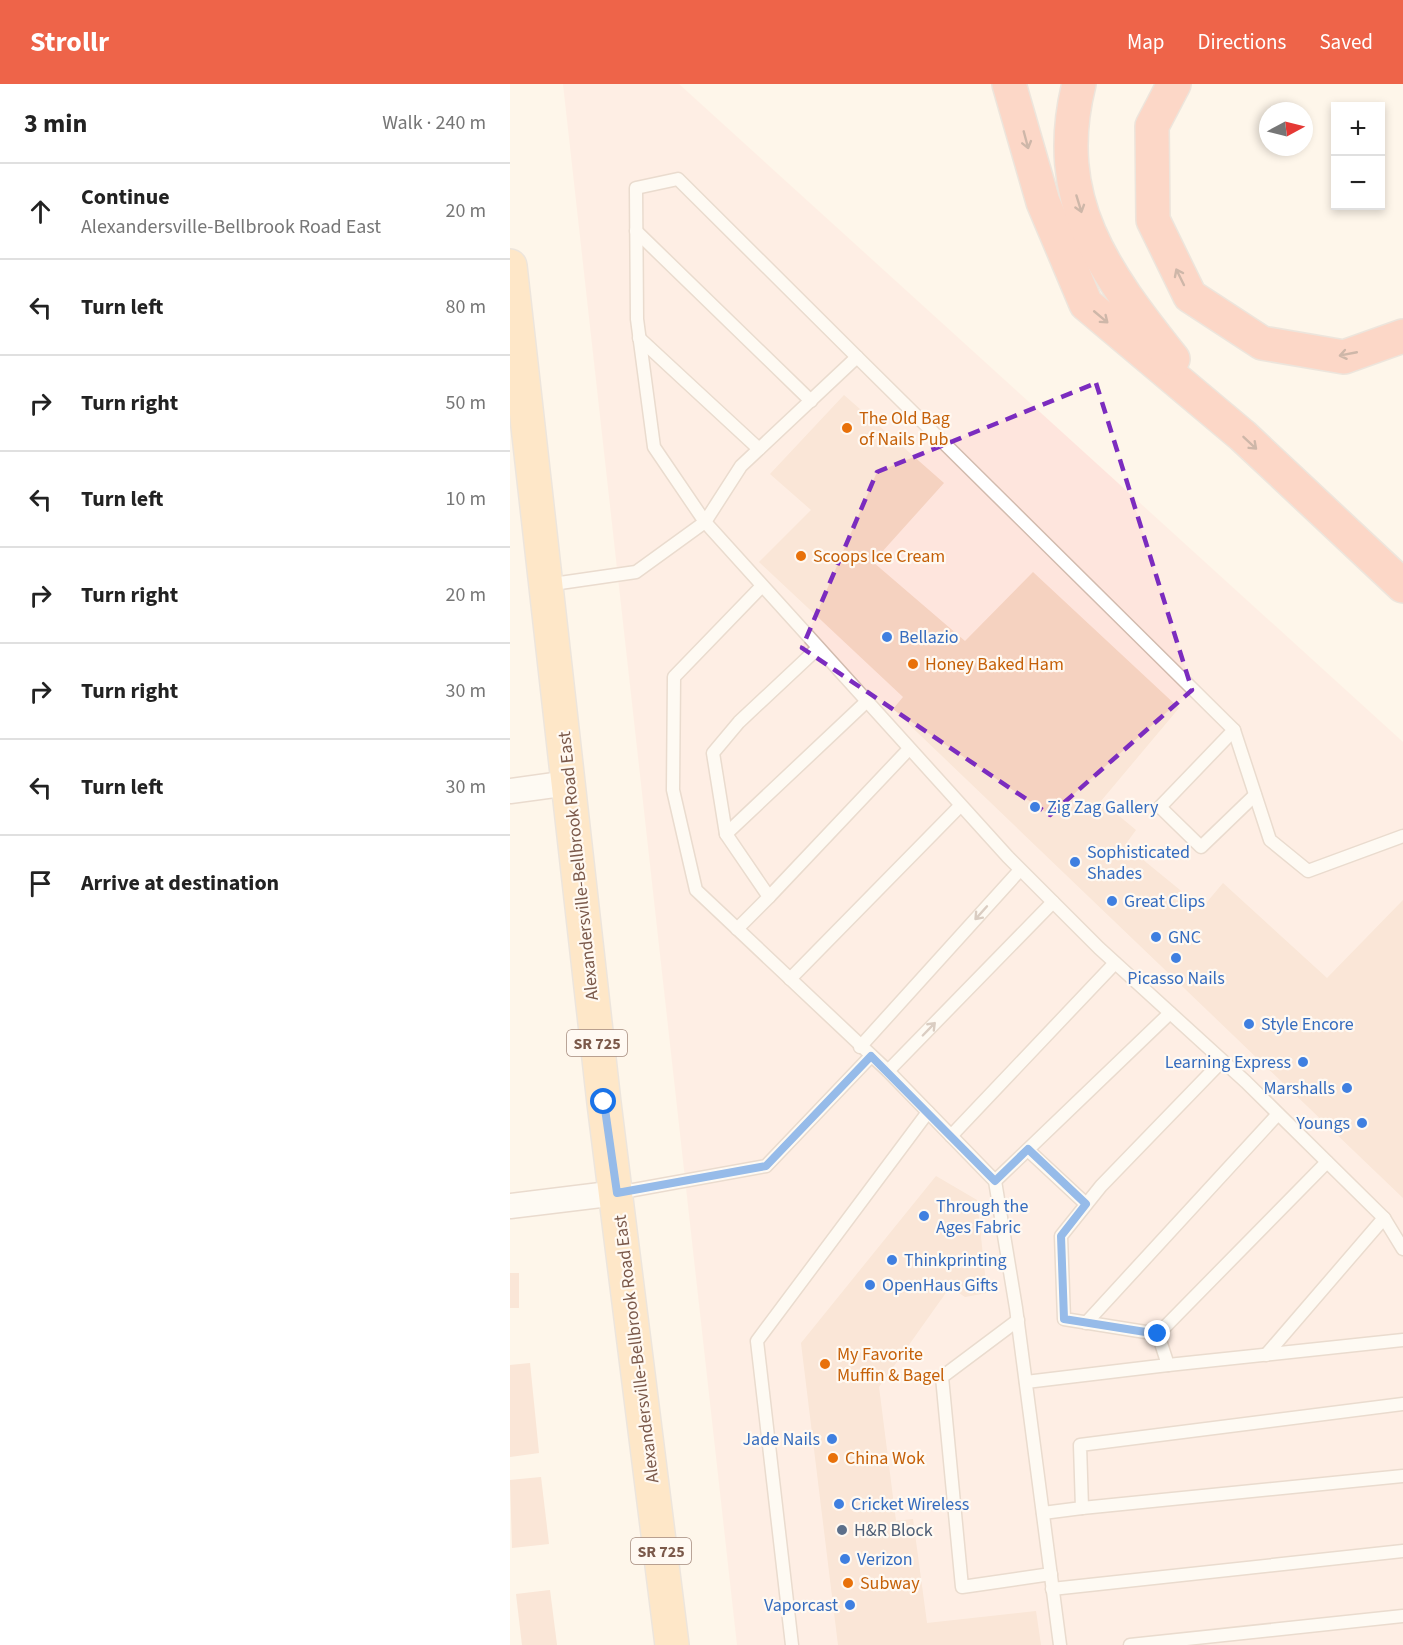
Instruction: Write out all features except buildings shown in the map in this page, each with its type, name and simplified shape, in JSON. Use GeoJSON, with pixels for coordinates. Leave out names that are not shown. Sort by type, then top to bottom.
{"type":"FeatureCollection","features":[{"type":"Feature","properties":{"kind":"highway"},"geometry":{"type":"LineString","coordinates":[[1010,84],[1043,202],[1086,304],[1218,415],[1403,586]]}},
{"type":"Feature","properties":{"kind":"highway"},"geometry":{"type":"LineString","coordinates":[[1079,84],[1071,133],[1071,167],[1077,201],[1090,236],[1108,272],[1218,415]]}},
{"type":"Feature","properties":{"kind":"highway"},"geometry":{"type":"LineString","coordinates":[[1174,84],[1152,126],[1153,220],[1190,296],[1262,343],[1344,357],[1403,336]]}},
{"type":"Feature","properties":{"kind":"main road","name":"Alexandersville-Bellbrook Road East"},"geometry":{"type":"LineString","coordinates":[[510,266],[517,376],[545,585],[604,1102],[672,1645]]}},
{"type":"Feature","properties":{"kind":"street"},"geometry":{"type":"LineString","coordinates":[[510,791],[569,783]]}},
{"type":"Feature","properties":{"kind":"street"},"geometry":{"type":"LineString","coordinates":[[510,1206],[617,1193]]}},
{"type":"Feature","properties":{"kind":"lane"},"geometry":{"type":"LineString","coordinates":[[1403,836],[1308,871],[1270,840],[1234,730],[678,179],[636,188],[637,319],[654,447],[705,522],[908,750],[1020,870],[1115,963],[1278,1114],[1384,1218],[1403,1249]]}},
{"type":"Feature","properties":{"kind":"lane"},"geometry":{"type":"LineString","coordinates":[[636,231],[811,400]]}},
{"type":"Feature","properties":{"kind":"lane"},"geometry":{"type":"LineString","coordinates":[[639,338],[759,449]]}},
{"type":"Feature","properties":{"kind":"lane"},"geometry":{"type":"LineString","coordinates":[[545,585],[636,572],[705,522],[741,466],[857,357]]}},
{"type":"Feature","properties":{"kind":"lane"},"geometry":{"type":"LineString","coordinates":[[762,586],[674,677],[673,790],[696,890],[888,1071],[995,1181],[1018,1320],[1060,1645]]}},
{"type":"Feature","properties":{"kind":"lane"},"geometry":{"type":"LineString","coordinates":[[769,897],[726,834],[713,753],[739,722],[818,648]]}},
{"type":"Feature","properties":{"kind":"lane"},"geometry":{"type":"LineString","coordinates":[[726,834],[866,702]]}},
{"type":"Feature","properties":{"kind":"lane"},"geometry":{"type":"LineString","coordinates":[[1234,730],[1160,807],[1201,847],[1255,795]]}},
{"type":"Feature","properties":{"kind":"lane"},"geometry":{"type":"LineString","coordinates":[[737,929],[908,750]]}},
{"type":"Feature","properties":{"kind":"lane"},"geometry":{"type":"LineString","coordinates":[[790,979],[960,806]]}},
{"type":"Feature","properties":{"kind":"lane"},"geometry":{"type":"LineString","coordinates":[[860,1047],[1020,870]]}},
{"type":"Feature","properties":{"kind":"lane"},"geometry":{"type":"LineString","coordinates":[[888,1071],[1053,902]]}},
{"type":"Feature","properties":{"kind":"lane"},"geometry":{"type":"LineString","coordinates":[[951,1136],[1115,963]]}},
{"type":"Feature","properties":{"kind":"lane"},"geometry":{"type":"LineString","coordinates":[[995,1181],[1170,1013]]}},
{"type":"Feature","properties":{"kind":"lane"},"geometry":{"type":"LineString","coordinates":[[617,1193],[766,1166],[871,1056]]}},
{"type":"Feature","properties":{"kind":"lane"},"geometry":{"type":"LineString","coordinates":[[1158,1334],[1064,1319],[1061,1236],[1086,1204],[1222,1061]]}},
{"type":"Feature","properties":{"kind":"lane"},"geometry":{"type":"LineString","coordinates":[[792,1645],[757,1341],[928,1112]]}},
{"type":"Feature","properties":{"kind":"lane"},"geometry":{"type":"LineString","coordinates":[[1086,1323],[1278,1114]]}},
{"type":"Feature","properties":{"kind":"lane"},"geometry":{"type":"LineString","coordinates":[[1028,1149],[1086,1204]]}},
{"type":"Feature","properties":{"kind":"lane"},"geometry":{"type":"LineString","coordinates":[[1158,1334],[1327,1162]]}},
{"type":"Feature","properties":{"kind":"lane"},"geometry":{"type":"LineString","coordinates":[[1266,1354],[1384,1218]]}},
{"type":"Feature","properties":{"kind":"lane"},"geometry":{"type":"LineString","coordinates":[[1018,1320],[942,1377],[962,1587],[1051,1574]]}},
{"type":"Feature","properties":{"kind":"lane"},"geometry":{"type":"LineString","coordinates":[[1158,1334],[1168,1365]]}},
{"type":"Feature","properties":{"kind":"lane"},"geometry":{"type":"LineString","coordinates":[[1026,1382],[1403,1340]]}},
{"type":"Feature","properties":{"kind":"lane"},"geometry":{"type":"LineString","coordinates":[[1082,1508],[1080,1445],[1403,1404]]}},
{"type":"Feature","properties":{"kind":"lane"},"geometry":{"type":"LineString","coordinates":[[1043,1513],[1403,1476]]}},
{"type":"Feature","properties":{"kind":"lane"},"geometry":{"type":"LineString","coordinates":[[1053,1589],[1403,1551]]}},
{"type":"Feature","properties":{"kind":"lane"},"geometry":{"type":"LineString","coordinates":[[1130,1645],[1403,1617]]}},
{"type":"Feature","properties":{"kind":"highlighted area"},"geometry":{"type":"Polygon","coordinates":[[[1096,383],[1192,690],[1050,815],[802,648],[877,472],[1096,383]]]}},
{"type":"Feature","properties":{"kind":"shaded area"},"geometry":{"type":"Polygon","coordinates":[[[563,84],[679,84],[1403,742],[1403,1645],[737,1645],[563,84]]]}},
{"type":"Feature","properties":{"kind":"place","name":"The Old Bag of Nails Pub"},"geometry":{"type":"Point","coordinates":[847,428]}},
{"type":"Feature","properties":{"kind":"place","name":"Scoops Ice Cream"},"geometry":{"type":"Point","coordinates":[801,556]}},
{"type":"Feature","properties":{"kind":"place","name":"Bellazio"},"geometry":{"type":"Point","coordinates":[887,637]}},
{"type":"Feature","properties":{"kind":"place","name":"Honey Baked Ham"},"geometry":{"type":"Point","coordinates":[913,664]}},
{"type":"Feature","properties":{"kind":"place","name":"Zig Zag Gallery"},"geometry":{"type":"Point","coordinates":[1035,807]}},
{"type":"Feature","properties":{"kind":"place","name":"Sophisticated Shades"},"geometry":{"type":"Point","coordinates":[1075,862]}},
{"type":"Feature","properties":{"kind":"place","name":"Great Clips"},"geometry":{"type":"Point","coordinates":[1112,901]}},
{"type":"Feature","properties":{"kind":"place","name":"GNC"},"geometry":{"type":"Point","coordinates":[1156,937]}},
{"type":"Feature","properties":{"kind":"place","name":"Picasso Nails"},"geometry":{"type":"Point","coordinates":[1176,958]}},
{"type":"Feature","properties":{"kind":"place","name":"Style Encore"},"geometry":{"type":"Point","coordinates":[1249,1024]}},
{"type":"Feature","properties":{"kind":"place","name":"Learning Express"},"geometry":{"type":"Point","coordinates":[1303,1062]}},
{"type":"Feature","properties":{"kind":"place","name":"Marshalls"},"geometry":{"type":"Point","coordinates":[1347,1088]}},
{"type":"Feature","properties":{"kind":"place","name":"Youngs"},"geometry":{"type":"Point","coordinates":[1362,1123]}},
{"type":"Feature","properties":{"kind":"place","name":"Through the Ages Fabric"},"geometry":{"type":"Point","coordinates":[924,1216]}},
{"type":"Feature","properties":{"kind":"place","name":"Thinkprinting"},"geometry":{"type":"Point","coordinates":[892,1260]}},
{"type":"Feature","properties":{"kind":"place","name":"OpenHaus Gifts"},"geometry":{"type":"Point","coordinates":[870,1285]}},
{"type":"Feature","properties":{"kind":"place","name":"My Favorite Muffin & Bagel"},"geometry":{"type":"Point","coordinates":[825,1364]}},
{"type":"Feature","properties":{"kind":"place","name":"Jade Nails"},"geometry":{"type":"Point","coordinates":[832,1439]}},
{"type":"Feature","properties":{"kind":"place","name":"China Wok"},"geometry":{"type":"Point","coordinates":[833,1458]}},
{"type":"Feature","properties":{"kind":"place","name":"Cricket Wireless"},"geometry":{"type":"Point","coordinates":[839,1504]}},
{"type":"Feature","properties":{"kind":"place","name":"H&R Block"},"geometry":{"type":"Point","coordinates":[842,1530]}},
{"type":"Feature","properties":{"kind":"place","name":"Verizon"},"geometry":{"type":"Point","coordinates":[845,1559]}},
{"type":"Feature","properties":{"kind":"place","name":"Subway"},"geometry":{"type":"Point","coordinates":[848,1583]}},
{"type":"Feature","properties":{"kind":"place","name":"Vaporcast"},"geometry":{"type":"Point","coordinates":[850,1605]}},
{"type":"Feature","properties":{"kind":"route"},"geometry":{"type":"LineString","coordinates":[[604,1102],[617,1193],[766,1166],[871,1056],[995,1181],[1028,1149],[1086,1204],[1061,1236],[1064,1319],[1158,1334]]}}]}
